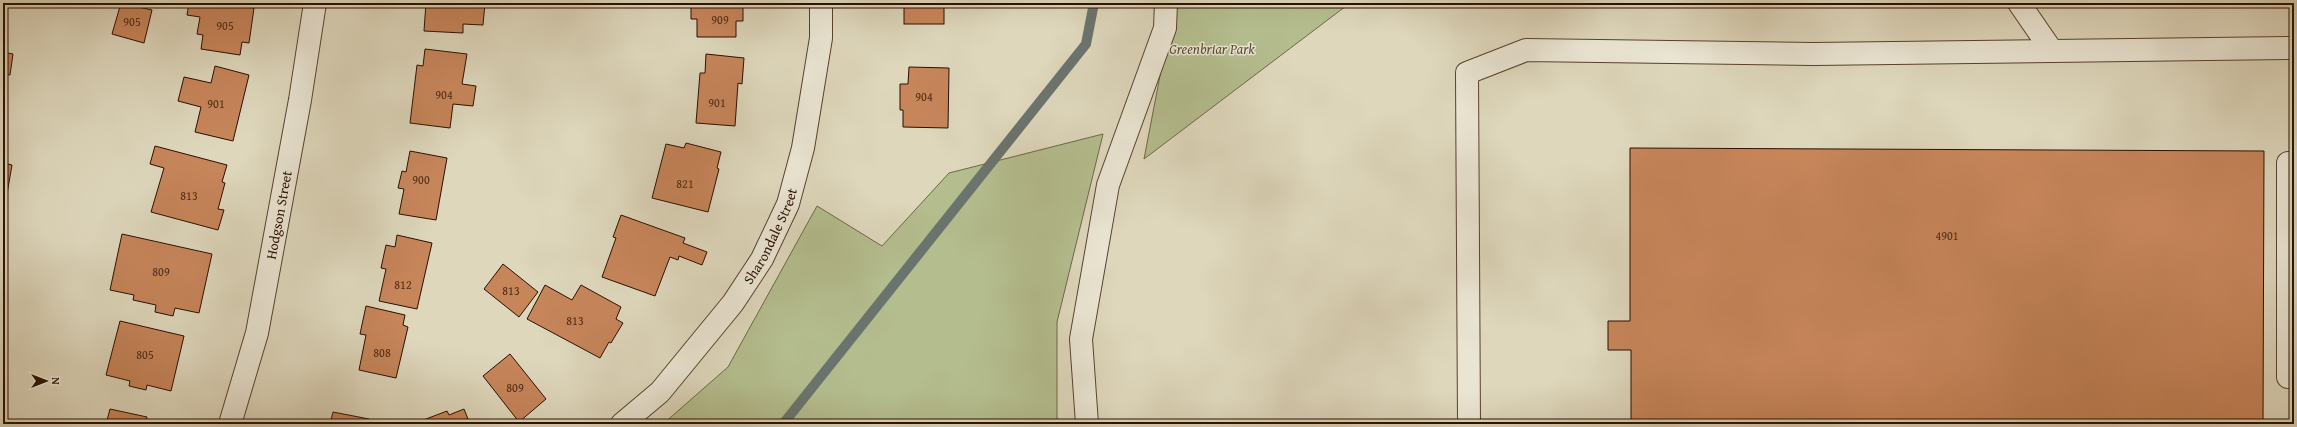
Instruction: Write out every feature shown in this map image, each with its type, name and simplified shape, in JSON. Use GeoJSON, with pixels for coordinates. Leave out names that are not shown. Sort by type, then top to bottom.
{"type":"FeatureCollection","features":[{"type":"Feature","properties":{"kind":"street","name":"Hodgson Street"},"geometry":{"type":"LineString","coordinates":[[230,424],[257,333],[300,100],[315,3]]}},
{"type":"Feature","properties":{"kind":"street","name":"Sharondale Street"},"geometry":{"type":"LineString","coordinates":[[622,424],[660,392],[733,303],[762,259],[772,238],[788,204],[803,148],[821,38],[821,3]]}},
{"type":"Feature","properties":{"kind":"street"},"geometry":{"type":"LineString","coordinates":[[1087,424],[1081,339],[1108,186],[1164,28],[1166,3]]}},
{"type":"Feature","properties":{"kind":"street"},"geometry":{"type":"LineString","coordinates":[[2019,3],[2052,51]]}},
{"type":"Feature","properties":{"kind":"street"},"geometry":{"type":"LineString","coordinates":[[1469,424],[1467,73],[1526,50],[1805,54],[2294,48]]}},
{"type":"Feature","properties":{"kind":"street"},"geometry":{"type":"LineString","coordinates":[[2294,163],[2288,163],[2288,377],[2294,377]]}},
{"type":"Feature","properties":{"kind":"green space","name":"Greenbriar Park"},"geometry":{"type":"Polygon","coordinates":[[[1174,3],[1350,3],[1144,159],[1174,3]]]}},
{"type":"Feature","properties":{"kind":"green space"},"geometry":{"type":"Polygon","coordinates":[[[1103,134],[1057,322],[1057,424],[663,424],[728,367],[817,206],[882,246],[949,173],[1103,134]]]}},
{"type":"Feature","properties":{"kind":"building"},"geometry":{"type":"Polygon","coordinates":[[[3,3],[6,3],[3,25],[3,3]]]}},
{"type":"Feature","properties":{"kind":"building"},"geometry":{"type":"Polygon","coordinates":[[[121,3],[152,10],[144,43],[112,34],[121,3]]]}},
{"type":"Feature","properties":{"kind":"building"},"geometry":{"type":"Polygon","coordinates":[[[189,3],[247,3],[246,7],[254,8],[249,43],[242,42],[240,55],[201,49],[203,35],[197,34],[200,17],[187,15],[189,3]]]}},
{"type":"Feature","properties":{"kind":"building"},"geometry":{"type":"Polygon","coordinates":[[[426,3],[485,3],[483,25],[463,24],[463,33],[424,31],[426,3]]]}},
{"type":"Feature","properties":{"kind":"building"},"geometry":{"type":"Polygon","coordinates":[[[691,3],[743,3],[743,21],[736,21],[736,37],[697,37],[697,19],[691,19],[691,3]]]}},
{"type":"Feature","properties":{"kind":"building"},"geometry":{"type":"Polygon","coordinates":[[[904,3],[944,3],[944,24],[904,24],[904,3]]]}},
{"type":"Feature","properties":{"kind":"building"},"geometry":{"type":"Polygon","coordinates":[[[2113,3],[2145,3],[2145,7],[2113,7],[2113,3]]]}},
{"type":"Feature","properties":{"kind":"building"},"geometry":{"type":"Polygon","coordinates":[[[425,49],[467,54],[462,84],[476,86],[473,106],[453,104],[450,128],[410,123],[417,65],[423,66],[425,49]]]}},
{"type":"Feature","properties":{"kind":"building"},"geometry":{"type":"Polygon","coordinates":[[[3,52],[13,54],[10,75],[3,74],[3,52]]]}},
{"type":"Feature","properties":{"kind":"building"},"geometry":{"type":"Polygon","coordinates":[[[706,54],[744,58],[742,84],[738,83],[735,126],[696,123],[700,73],[705,73],[706,54]]]}},
{"type":"Feature","properties":{"kind":"building"},"geometry":{"type":"Polygon","coordinates":[[[215,66],[249,75],[233,141],[195,132],[201,107],[178,101],[184,77],[211,83],[215,66]]]}},
{"type":"Feature","properties":{"kind":"building"},"geometry":{"type":"Polygon","coordinates":[[[909,67],[949,68],[948,128],[903,127],[903,110],[900,110],[900,84],[908,84],[909,67]]]}},
{"type":"Feature","properties":{"kind":"building"},"geometry":{"type":"Polygon","coordinates":[[[686,143],[721,152],[717,168],[719,169],[708,212],[652,198],[666,144],[684,148],[686,143]]]}},
{"type":"Feature","properties":{"kind":"building"},"geometry":{"type":"Polygon","coordinates":[[[155,146],[227,165],[222,182],[225,183],[218,209],[224,210],[218,230],[151,212],[164,168],[150,164],[155,146]]]}},
{"type":"Feature","properties":{"kind":"building"},"geometry":{"type":"Polygon","coordinates":[[[1630,148],[2264,151],[2263,424],[1631,424],[1631,350],[1608,350],[1608,321],[1630,321],[1630,148]]]}},
{"type":"Feature","properties":{"kind":"building"},"geometry":{"type":"Polygon","coordinates":[[[410,151],[447,158],[436,220],[399,214],[404,189],[398,188],[402,171],[406,172],[410,151]]]}},
{"type":"Feature","properties":{"kind":"building"},"geometry":{"type":"Polygon","coordinates":[[[3,163],[12,165],[3,217],[3,163]]]}},
{"type":"Feature","properties":{"kind":"building"},"geometry":{"type":"Polygon","coordinates":[[[621,215],[685,238],[683,243],[707,252],[702,265],[679,256],[678,260],[670,257],[655,296],[602,277],[616,238],[613,237],[621,215]]]}},
{"type":"Feature","properties":{"kind":"building"},"geometry":{"type":"Polygon","coordinates":[[[122,234],[212,254],[199,313],[175,308],[173,316],[155,312],[156,305],[133,300],[134,295],[110,290],[122,234]]]}},
{"type":"Feature","properties":{"kind":"building"},"geometry":{"type":"Polygon","coordinates":[[[397,235],[432,243],[417,309],[379,301],[386,269],[381,268],[386,245],[395,247],[397,235]]]}},
{"type":"Feature","properties":{"kind":"building"},"geometry":{"type":"Polygon","coordinates":[[[503,264],[538,292],[519,317],[484,289],[503,264]]]}},
{"type":"Feature","properties":{"kind":"building"},"geometry":{"type":"Polygon","coordinates":[[[545,285],[572,300],[581,285],[621,307],[616,319],[623,323],[611,343],[609,342],[600,358],[527,319],[545,285]]]}},
{"type":"Feature","properties":{"kind":"building"},"geometry":{"type":"Polygon","coordinates":[[[366,306],[405,315],[403,325],[408,327],[396,378],[359,370],[366,335],[360,334],[366,306]]]}},
{"type":"Feature","properties":{"kind":"building"},"geometry":{"type":"Polygon","coordinates":[[[120,321],[184,336],[171,391],[147,385],[146,390],[129,386],[130,381],[106,375],[120,321]]]}},
{"type":"Feature","properties":{"kind":"building"},"geometry":{"type":"Polygon","coordinates":[[[510,354],[546,399],[519,422],[483,376],[510,354]]]}},
{"type":"Feature","properties":{"kind":"building"},"geometry":{"type":"Polygon","coordinates":[[[110,409],[147,417],[146,424],[106,424],[110,409]]]}},
{"type":"Feature","properties":{"kind":"building"},"geometry":{"type":"Polygon","coordinates":[[[464,409],[470,424],[413,424],[447,411],[449,415],[464,409]]]}},
{"type":"Feature","properties":{"kind":"building"},"geometry":{"type":"Polygon","coordinates":[[[333,412],[369,419],[368,424],[330,424],[333,412]]]}},
{"type":"Feature","properties":{"kind":"waterway"},"geometry":{"type":"LineString","coordinates":[[783,424],[1086,44],[1094,3]]}}]}
